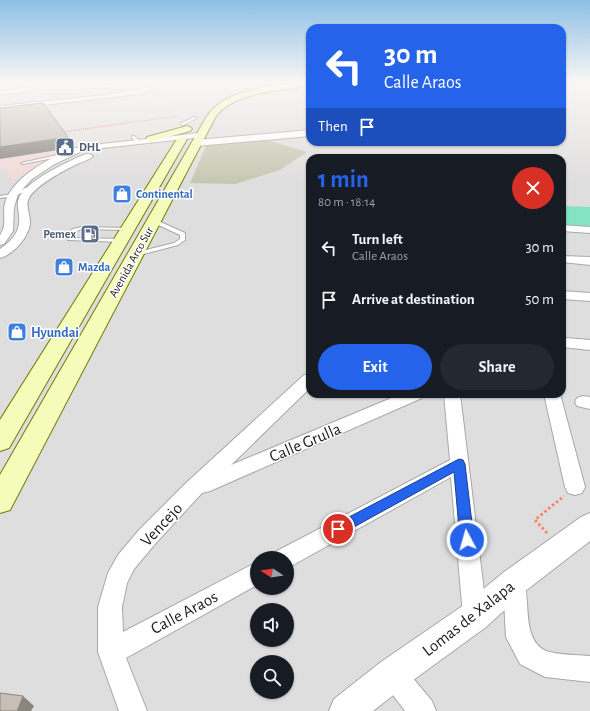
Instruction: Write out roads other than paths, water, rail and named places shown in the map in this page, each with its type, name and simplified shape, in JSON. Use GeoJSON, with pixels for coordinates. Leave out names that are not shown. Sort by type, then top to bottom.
{"type":"FeatureCollection","features":[{"type":"Feature","properties":{"kind":"main road","name":"Avenida Arco Sur"},"geometry":{"type":"LineString","coordinates":[[0,441],[188,133],[202,116]]}},
{"type":"Feature","properties":{"kind":"main road","name":"Avenida Arco Sur"},"geometry":{"type":"LineString","coordinates":[[0,501],[154,221],[188,133],[208,116]]}},
{"type":"Feature","properties":{"kind":"main road"},"geometry":{"type":"LineString","coordinates":[[154,143],[169,150],[188,133]]}},
{"type":"Feature","properties":{"kind":"main road"},"geometry":{"type":"LineString","coordinates":[[154,143],[188,133]]}},
{"type":"Feature","properties":{"kind":"street"},"geometry":{"type":"LineString","coordinates":[[188,133],[306,127]]}},
{"type":"Feature","properties":{"kind":"street"},"geometry":{"type":"LineString","coordinates":[[188,133],[306,132]]}},
{"type":"Feature","properties":{"kind":"street"},"geometry":{"type":"LineString","coordinates":[[0,242],[5,237],[10,225],[4,198],[22,183],[56,160],[67,154],[82,149],[135,139],[154,143]]}},
{"type":"Feature","properties":{"kind":"street"},"geometry":{"type":"LineString","coordinates":[[0,255],[20,237],[25,223],[23,199],[38,184],[81,158],[104,152],[154,143]]}},
{"type":"Feature","properties":{"kind":"street"},"geometry":{"type":"LineString","coordinates":[[67,154],[81,158]]}},
{"type":"Feature","properties":{"kind":"street"},"geometry":{"type":"LineString","coordinates":[[22,183],[38,184]]}},
{"type":"Feature","properties":{"kind":"street"},"geometry":{"type":"LineString","coordinates":[[566,228],[590,230]]}},
{"type":"Feature","properties":{"kind":"street"},"geometry":{"type":"LineString","coordinates":[[566,259],[590,261]]}},
{"type":"Feature","properties":{"kind":"street"},"geometry":{"type":"LineString","coordinates":[[566,294],[590,297]]}},
{"type":"Feature","properties":{"kind":"street"},"geometry":{"type":"LineString","coordinates":[[566,343],[590,345]]}},
{"type":"Feature","properties":{"kind":"street","name":"Vencejo"},"geometry":{"type":"LineString","coordinates":[[133,711],[111,652],[110,607],[116,581],[130,557],[193,489],[306,383]]}},
{"type":"Feature","properties":{"kind":"street","name":"Calle Grulla"},"geometry":{"type":"LineString","coordinates":[[193,489],[407,398]]}},
{"type":"Feature","properties":{"kind":"street"},"geometry":{"type":"LineString","coordinates":[[452,398],[475,616]]}},
{"type":"Feature","properties":{"kind":"street"},"geometry":{"type":"LineString","coordinates":[[553,398],[575,487]]}},
{"type":"Feature","properties":{"kind":"street"},"geometry":{"type":"LineString","coordinates":[[294,553],[459,464]]}},
{"type":"Feature","properties":{"kind":"street","name":"Lomas de Xalapa"},"geometry":{"type":"LineString","coordinates":[[346,711],[393,674],[475,616],[559,546],[590,525]]}},
{"type":"Feature","properties":{"kind":"street","name":"Calle Araos"},"geometry":{"type":"LineString","coordinates":[[111,652],[250,577]]}},
{"type":"Feature","properties":{"kind":"street"},"geometry":{"type":"LineString","coordinates":[[514,582],[518,637],[529,655],[545,664],[590,670]]}},
{"type":"Feature","properties":{"kind":"street"},"geometry":{"type":"LineString","coordinates":[[393,674],[422,711]]}},
{"type":"Feature","properties":{"kind":"lane"},"geometry":{"type":"LineString","coordinates":[[23,163],[67,154]]}},
{"type":"Feature","properties":{"kind":"lane"},"geometry":{"type":"LineString","coordinates":[[4,198],[38,184]]}},
{"type":"Feature","properties":{"kind":"lane"},"geometry":{"type":"LineString","coordinates":[[4,198],[24,202]]}},
{"type":"Feature","properties":{"kind":"lane"},"geometry":{"type":"LineString","coordinates":[[136,254],[176,244],[182,240],[183,234],[154,221]]}},
{"type":"Feature","properties":{"kind":"lane"},"geometry":{"type":"LineString","coordinates":[[81,228],[126,235],[70,239],[69,235],[75,230],[81,228]]}},
{"type":"Feature","properties":{"kind":"place","name":"DHL"},"geometry":{"type":"Point","coordinates":[65,147]}},
{"type":"Feature","properties":{"kind":"place","name":"Continental"},"geometry":{"type":"Point","coordinates":[122,194]}},
{"type":"Feature","properties":{"kind":"place","name":"Pemex"},"geometry":{"type":"Point","coordinates":[90,234]}},
{"type":"Feature","properties":{"kind":"place","name":"Mazda"},"geometry":{"type":"Point","coordinates":[64,267]}},
{"type":"Feature","properties":{"kind":"place","name":"Hyundai"},"geometry":{"type":"Point","coordinates":[17,332]}}]}
